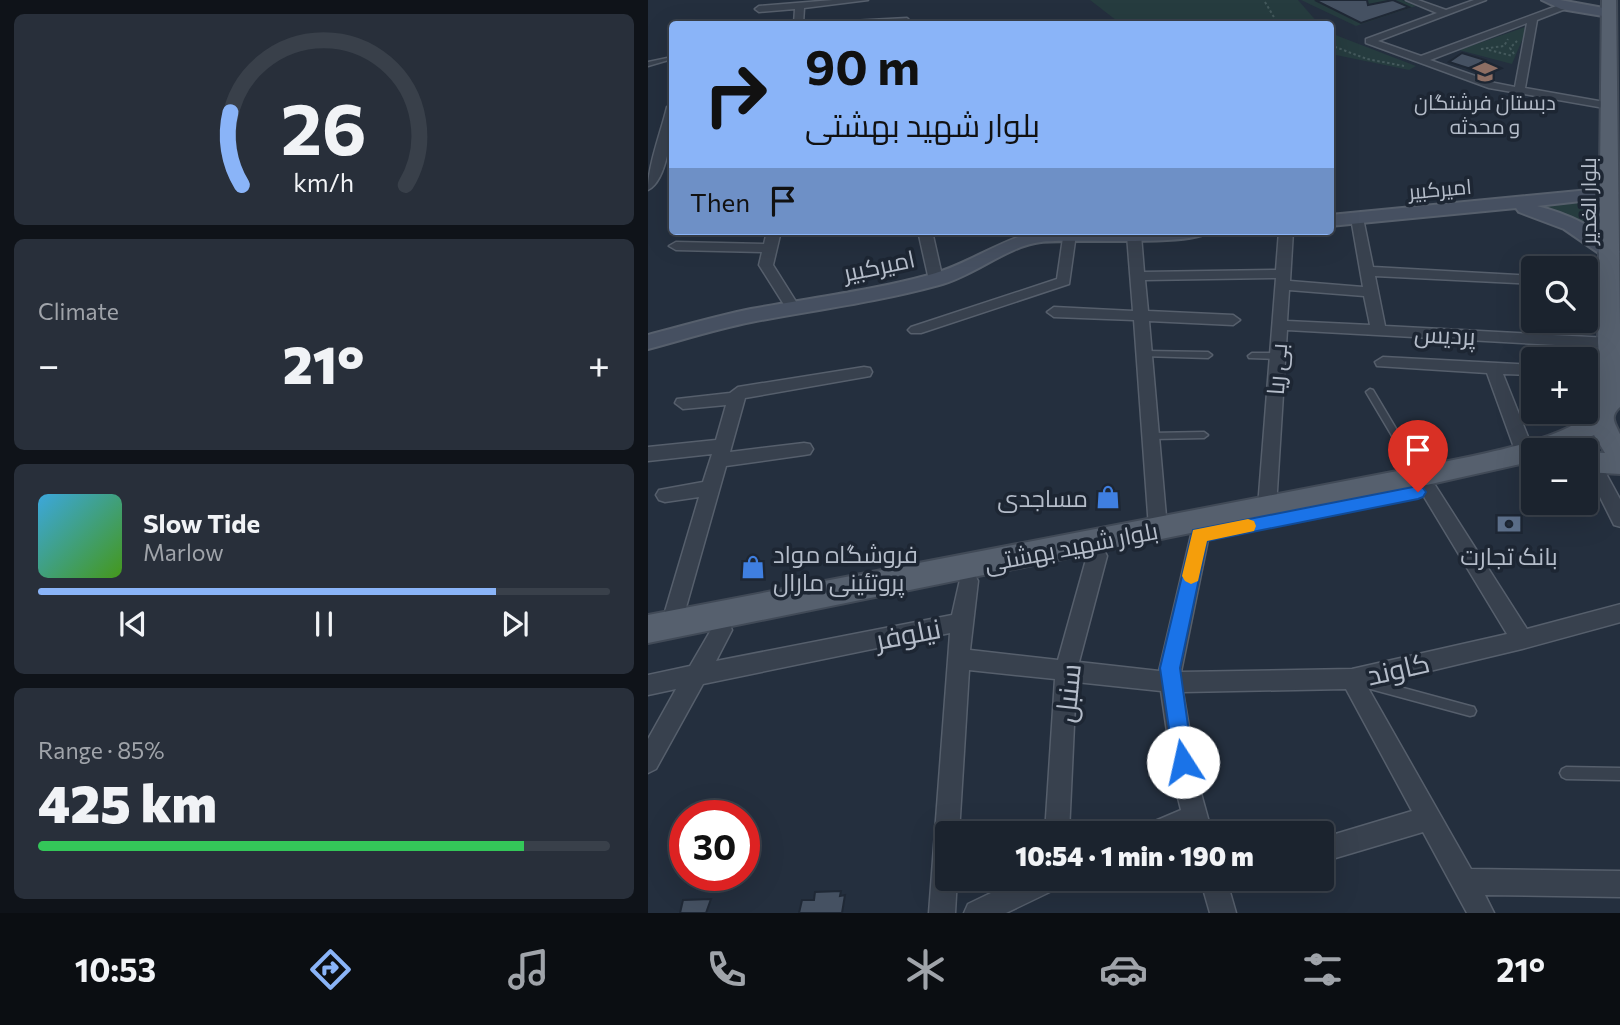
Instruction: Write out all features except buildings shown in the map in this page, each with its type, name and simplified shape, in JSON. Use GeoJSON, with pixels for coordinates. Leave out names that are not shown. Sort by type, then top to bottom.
{"type":"FeatureCollection","features":[{"type":"Feature","properties":{"kind":"main road","name":"بلوار الغدیر"},"geometry":{"type":"LineString","coordinates":[[1609,6],[1612,377]]}},
{"type":"Feature","properties":{"kind":"main road"},"geometry":{"type":"LineString","coordinates":[[1612,377],[1603,430],[1620,453]]}},
{"type":"Feature","properties":{"kind":"main road","name":"بلوار شهید بهشتی"},"geometry":{"type":"LineString","coordinates":[[1567,438],[1583,430],[1612,377]]}},
{"type":"Feature","properties":{"kind":"main road","name":"بلوار شهید بهشتی"},"geometry":{"type":"LineString","coordinates":[[648,646],[1200,536],[1521,458]]}},
{"type":"Feature","properties":{"kind":"main road"},"geometry":{"type":"LineString","coordinates":[[1598,463],[1620,464]]}},
{"type":"Feature","properties":{"kind":"main road","name":"بلوار شهید بهشتی"},"geometry":{"type":"LineString","coordinates":[[660,627],[1267,507],[1425,483]]}},
{"type":"Feature","properties":{"kind":"street"},"geometry":{"type":"LineString","coordinates":[[759,9],[864,0]]}},
{"type":"Feature","properties":{"kind":"street"},"geometry":{"type":"LineString","coordinates":[[1410,0],[1445,13]]}},
{"type":"Feature","properties":{"kind":"street"},"geometry":{"type":"LineString","coordinates":[[1482,0],[1369,41],[1481,83],[1519,92],[1610,106]]}},
{"type":"Feature","properties":{"kind":"street"},"geometry":{"type":"LineString","coordinates":[[1548,0],[1565,6],[1609,6]]}},
{"type":"Feature","properties":{"kind":"street"},"geometry":{"type":"LineString","coordinates":[[799,21],[800,5]]}},
{"type":"Feature","properties":{"kind":"street"},"geometry":{"type":"LineString","coordinates":[[1418,61],[1565,6]]}},
{"type":"Feature","properties":{"kind":"street"},"geometry":{"type":"LineString","coordinates":[[1519,92],[1533,18]]}},
{"type":"Feature","properties":{"kind":"street"},"geometry":{"type":"LineString","coordinates":[[890,21],[904,20]]}},
{"type":"Feature","properties":{"kind":"street"},"geometry":{"type":"LineString","coordinates":[[648,186],[662,153],[669,121]]}},
{"type":"Feature","properties":{"kind":"street","name":"امیرکبیر"},"geometry":{"type":"LineString","coordinates":[[1334,221],[1511,205],[1610,193]]}},
{"type":"Feature","properties":{"kind":"street"},"geometry":{"type":"LineString","coordinates":[[1511,205],[1570,224],[1593,237],[1610,252]]}},
{"type":"Feature","properties":{"kind":"street"},"geometry":{"type":"LineString","coordinates":[[1357,218],[1378,330]]}},
{"type":"Feature","properties":{"kind":"street"},"geometry":{"type":"LineString","coordinates":[[773,235],[766,265],[793,308]]}},
{"type":"Feature","properties":{"kind":"street"},"geometry":{"type":"LineString","coordinates":[[926,235],[936,280]]}},
{"type":"Feature","properties":{"kind":"street","name":"امیرکبیر"},"geometry":{"type":"LineString","coordinates":[[648,342],[793,308],[936,280],[965,269],[1022,240],[1061,235]]}},
{"type":"Feature","properties":{"kind":"street"},"geometry":{"type":"LineString","coordinates":[[916,330],[1064,281],[1069,235]]}},
{"type":"Feature","properties":{"kind":"street"},"geometry":{"type":"LineString","coordinates":[[1134,235],[1158,528]]}},
{"type":"Feature","properties":{"kind":"street","name":"بی ریا"},"geometry":{"type":"LineString","coordinates":[[1267,507],[1286,235]]}},
{"type":"Feature","properties":{"kind":"street"},"geometry":{"type":"LineString","coordinates":[[676,246],[770,248]]}},
{"type":"Feature","properties":{"kind":"street"},"geometry":{"type":"LineString","coordinates":[[1367,271],[1521,279]]}},
{"type":"Feature","properties":{"kind":"street"},"geometry":{"type":"LineString","coordinates":[[1139,276],[1282,279],[1371,292]]}},
{"type":"Feature","properties":{"kind":"street"},"geometry":{"type":"LineString","coordinates":[[1598,284],[1610,285]]}},
{"type":"Feature","properties":{"kind":"street"},"geometry":{"type":"LineString","coordinates":[[1055,312],[1233,320]]}},
{"type":"Feature","properties":{"kind":"street","name":"پردیس"},"geometry":{"type":"LineString","coordinates":[[1279,325],[1378,330],[1612,377]]}},
{"type":"Feature","properties":{"kind":"street"},"geometry":{"type":"LineString","coordinates":[[1383,362],[1495,372],[1521,371]]}},
{"type":"Feature","properties":{"kind":"street"},"geometry":{"type":"LineString","coordinates":[[683,403],[864,372]]}},
{"type":"Feature","properties":{"kind":"street"},"geometry":{"type":"LineString","coordinates":[[1495,372],[1524,438]]}},
{"type":"Feature","properties":{"kind":"street"},"geometry":{"type":"LineString","coordinates":[[660,627],[710,488],[737,395]]}},
{"type":"Feature","properties":{"kind":"street"},"geometry":{"type":"LineString","coordinates":[[648,454],[804,449]]}},
{"type":"Feature","properties":{"kind":"street"},"geometry":{"type":"LineString","coordinates":[[1598,480],[1620,520]]}},
{"type":"Feature","properties":{"kind":"street"},"geometry":{"type":"LineString","coordinates":[[1425,483],[1522,640]]}},
{"type":"Feature","properties":{"kind":"street"},"geometry":{"type":"LineString","coordinates":[[665,495],[710,488]]}},
{"type":"Feature","properties":{"kind":"street"},"geometry":{"type":"LineString","coordinates":[[1197,821],[1185,774],[1170,668],[1200,536]]}},
{"type":"Feature","properties":{"kind":"street","name":"سنبل"},"geometry":{"type":"LineString","coordinates":[[1058,821],[1066,671],[1097,556]]}},
{"type":"Feature","properties":{"kind":"street"},"geometry":{"type":"LineString","coordinates":[[961,622],[968,581]]}},
{"type":"Feature","properties":{"kind":"street","name":"کاوند"},"geometry":{"type":"LineString","coordinates":[[959,659],[1171,682],[1352,679],[1522,640],[1620,613]]}},
{"type":"Feature","properties":{"kind":"street","name":"نیلوفر"},"geometry":{"type":"LineString","coordinates":[[648,685],[961,622],[948,821]]}},
{"type":"Feature","properties":{"kind":"street"},"geometry":{"type":"LineString","coordinates":[[648,761],[722,631]]}},
{"type":"Feature","properties":{"kind":"street"},"geometry":{"type":"LineString","coordinates":[[1352,679],[1481,913]]}},
{"type":"Feature","properties":{"kind":"street"},"geometry":{"type":"LineString","coordinates":[[1334,846],[1428,818]]}},
{"type":"Feature","properties":{"kind":"street"},"geometry":{"type":"LineString","coordinates":[[1465,882],[1620,884]]}},
{"type":"Feature","properties":{"kind":"street","name":"نیلوفر"},"geometry":{"type":"LineString","coordinates":[[942,913],[943,891]]}},
{"type":"Feature","properties":{"kind":"street"},"geometry":{"type":"LineString","coordinates":[[977,913],[1024,891]]}},
{"type":"Feature","properties":{"kind":"street"},"geometry":{"type":"LineString","coordinates":[[1220,891],[1223,913]]}},
{"type":"Feature","properties":{"kind":"lane"},"geometry":{"type":"LineString","coordinates":[[648,64],[669,59]]}},
{"type":"Feature","properties":{"kind":"lane"},"geometry":{"type":"LineString","coordinates":[[1145,354],[1208,355]]}},
{"type":"Feature","properties":{"kind":"lane"},"geometry":{"type":"LineString","coordinates":[[1252,356],[1277,356]]}},
{"type":"Feature","properties":{"kind":"lane"},"geometry":{"type":"LineString","coordinates":[[1370,392],[1425,483]]}},
{"type":"Feature","properties":{"kind":"lane"},"geometry":{"type":"LineString","coordinates":[[1151,436],[1204,435]]}},
{"type":"Feature","properties":{"kind":"lane"},"geometry":{"type":"LineString","coordinates":[[1352,679],[1470,711]]}},
{"type":"Feature","properties":{"kind":"lane"},"geometry":{"type":"LineString","coordinates":[[1566,773],[1620,774]]}},
{"type":"Feature","properties":{"kind":"path"},"geometry":{"type":"LineString","coordinates":[[1265,2],[1276,21]]}},
{"type":"Feature","properties":{"kind":"path"},"geometry":{"type":"LineString","coordinates":[[1501,43],[1516,46]]}},
{"type":"Feature","properties":{"kind":"path"},"geometry":{"type":"LineString","coordinates":[[1486,49],[1526,59]]}},
{"type":"Feature","properties":{"kind":"green space"},"geometry":{"type":"Polygon","coordinates":[[[1090,0],[1298,0],[1316,21],[1117,21],[1090,0]]]}},
{"type":"Feature","properties":{"kind":"green space"},"geometry":{"type":"Polygon","coordinates":[[[1301,0],[1402,0],[1416,6],[1356,26],[1301,0]]]}},
{"type":"Feature","properties":{"kind":"green space"},"geometry":{"type":"Polygon","coordinates":[[[1528,26],[1512,64],[1459,50],[1528,26]]]}},
{"type":"Feature","properties":{"kind":"green space"},"geometry":{"type":"Polygon","coordinates":[[[1334,34],[1416,66],[1409,70],[1334,55],[1334,34]]]}},
{"type":"Feature","properties":{"kind":"green space"},"geometry":{"type":"Polygon","coordinates":[[[1598,200],[1596,233],[1533,206],[1598,200]]]}},
{"type":"Feature","properties":{"kind":"slow traffic"},"geometry":{"type":"LineString","coordinates":[[1191,576],[1200,536],[1248,526]]}},
{"type":"Feature","properties":{"kind":"place","name":"دبستان فرشتگان و محدثه"},"geometry":{"type":"Point","coordinates":[1485,72]}},
{"type":"Feature","properties":{"kind":"place","name":"مساجدی"},"geometry":{"type":"Point","coordinates":[1108,497]}},
{"type":"Feature","properties":{"kind":"place","name":"بانک تجارت"},"geometry":{"type":"Point","coordinates":[1509,524]}},
{"type":"Feature","properties":{"kind":"place","name":"فروشگاه مواد پروتئینی مارال"},"geometry":{"type":"Point","coordinates":[753,567]}},
{"type":"Feature","properties":{"kind":"route"},"geometry":{"type":"LineString","coordinates":[[1183,762],[1170,668],[1200,536],[1418,492]]}}]}
